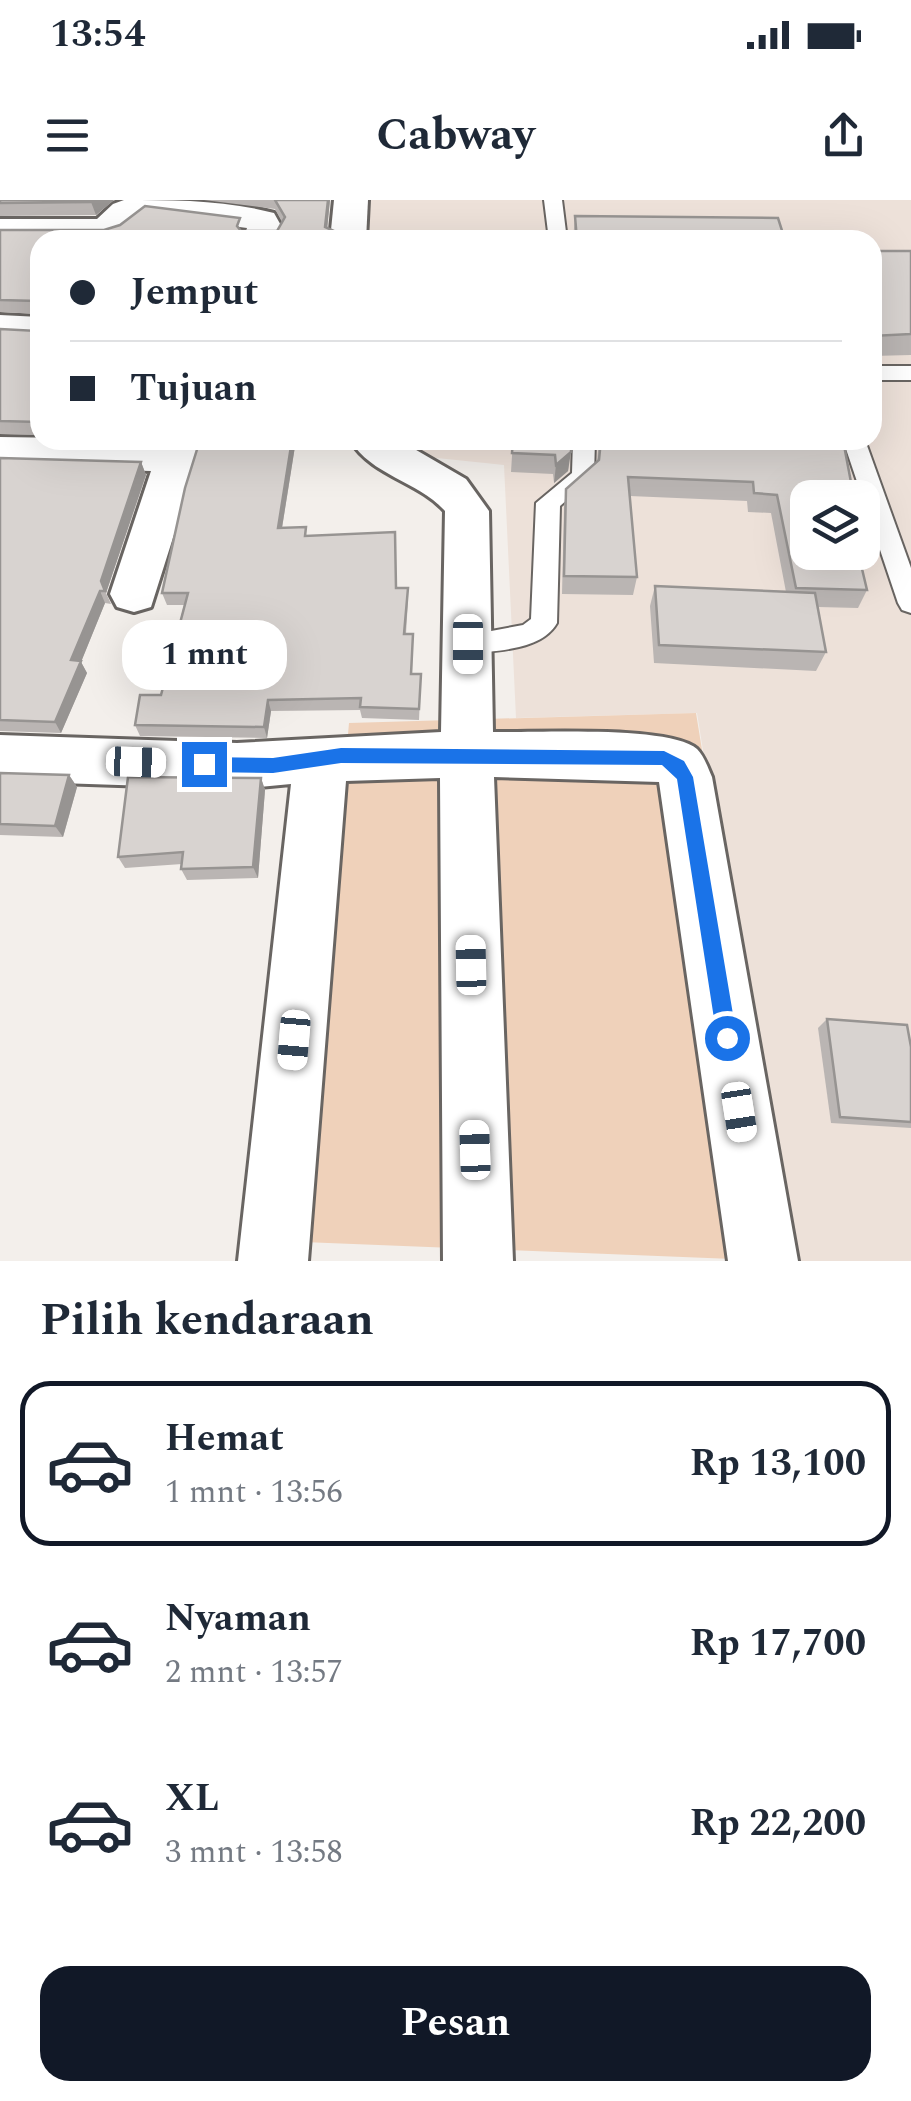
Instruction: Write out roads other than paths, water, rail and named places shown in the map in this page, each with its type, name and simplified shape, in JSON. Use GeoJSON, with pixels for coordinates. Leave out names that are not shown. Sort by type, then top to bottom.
{"type":"FeatureCollection","features":[{"type":"Feature","properties":{"kind":"street"},"geometry":{"type":"LineString","coordinates":[[349,230],[352,200]]}},
{"type":"Feature","properties":{"kind":"street"},"geometry":{"type":"LineString","coordinates":[[0,230],[104,230],[130,207],[171,203],[262,220],[265,230]]}},
{"type":"Feature","properties":{"kind":"street"},"geometry":{"type":"LineString","coordinates":[[0,327],[30,328]]}},
{"type":"Feature","properties":{"kind":"street"},"geometry":{"type":"LineString","coordinates":[[0,452],[120,450]]}},
{"type":"Feature","properties":{"kind":"street"},"geometry":{"type":"LineString","coordinates":[[134,594],[180,450]]}},
{"type":"Feature","properties":{"kind":"street"},"geometry":{"type":"LineString","coordinates":[[384,450],[461,497],[467,510],[467,816],[478,1261]]}},
{"type":"Feature","properties":{"kind":"street"},"geometry":{"type":"LineString","coordinates":[[0,758],[237,766],[469,754],[664,758],[678,766],[685,777],[763,1261]]}},
{"type":"Feature","properties":{"kind":"street"},"geometry":{"type":"LineString","coordinates":[[274,1261],[320,759]]}},
{"type":"Feature","properties":{"kind":"lane"},"geometry":{"type":"LineString","coordinates":[[553,200],[557,230]]}},
{"type":"Feature","properties":{"kind":"lane"},"geometry":{"type":"LineString","coordinates":[[882,374],[911,373]]}},
{"type":"Feature","properties":{"kind":"lane"},"geometry":{"type":"LineString","coordinates":[[468,644],[529,634],[544,623],[548,503],[582,476],[583,450]]}},
{"type":"Feature","properties":{"kind":"lane"},"geometry":{"type":"LineString","coordinates":[[857,450],[911,603]]}}]}
